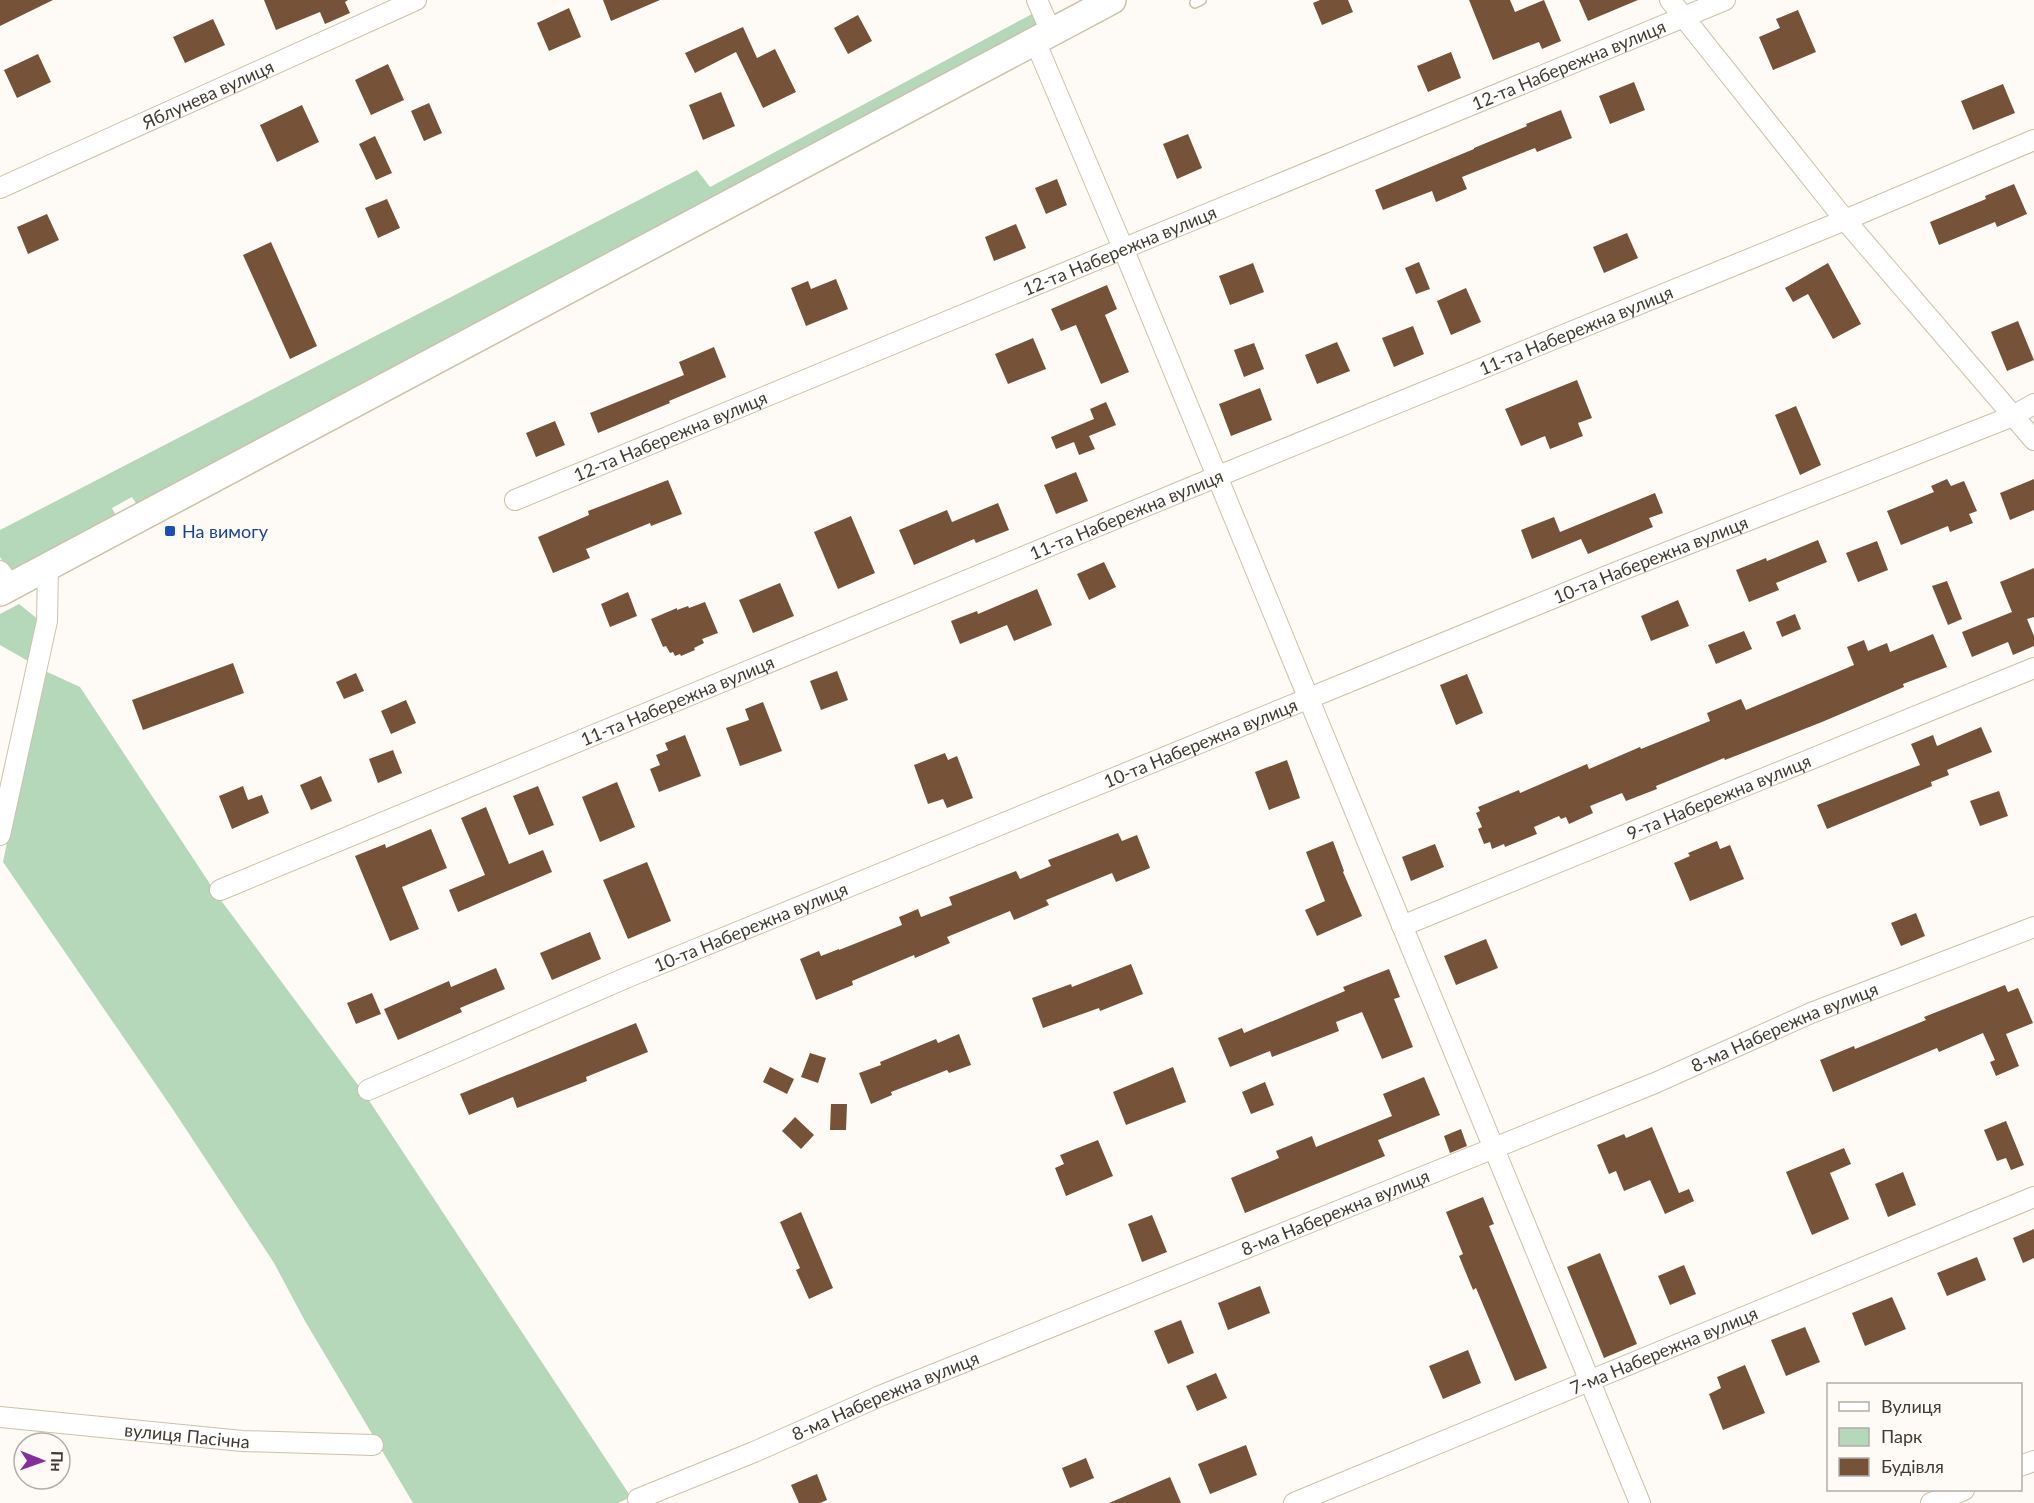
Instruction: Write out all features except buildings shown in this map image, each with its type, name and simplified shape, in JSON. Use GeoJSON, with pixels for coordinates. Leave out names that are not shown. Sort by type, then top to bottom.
{"type":"FeatureCollection","features":[{"type":"Feature","properties":{"kind":"street","name":"Яблунева вулиця"},"geometry":{"type":"LineString","coordinates":[[0,188],[416,0]]}},
{"type":"Feature","properties":{"kind":"street"},"geometry":{"type":"LineString","coordinates":[[1037,0],[1043,37],[1123,248],[1640,1503]]}},
{"type":"Feature","properties":{"kind":"street"},"geometry":{"type":"LineString","coordinates":[[4,583],[48,567],[1112,0]]}},
{"type":"Feature","properties":{"kind":"street"},"geometry":{"type":"LineString","coordinates":[[1670,0],[1845,220],[2034,440]]}},
{"type":"Feature","properties":{"kind":"street","name":"12-та Набережна вулиця"},"geometry":{"type":"LineString","coordinates":[[515,500],[1725,0]]}},
{"type":"Feature","properties":{"kind":"street","name":"11-та Набережна вулиця"},"geometry":{"type":"LineString","coordinates":[[220,890],[2034,140]]}},
{"type":"Feature","properties":{"kind":"street","name":"10-та Набережна вулиця"},"geometry":{"type":"LineString","coordinates":[[368,1090],[628,977],[1623,570],[2013,416],[2034,404]]}},
{"type":"Feature","properties":{"kind":"street"},"geometry":{"type":"LineString","coordinates":[[0,835],[47,621],[48,567]]}},
{"type":"Feature","properties":{"kind":"street","name":"9-та Набережна вулиця"},"geometry":{"type":"LineString","coordinates":[[1402,926],[2034,668]]}},
{"type":"Feature","properties":{"kind":"street","name":"8-ма Набережна вулиця"},"geometry":{"type":"LineString","coordinates":[[638,1499],[754,1452],[880,1396],[1655,1083],[1811,1013],[2034,927]]}},
{"type":"Feature","properties":{"kind":"street","name":"7-ма Набережна вулиця"},"geometry":{"type":"LineString","coordinates":[[1294,1503],[2034,1197]]}},
{"type":"Feature","properties":{"kind":"street","name":"вулиця Пасічна"},"geometry":{"type":"LineString","coordinates":[[0,1417],[242,1441],[373,1445]]}},
{"type":"Feature","properties":{"kind":"street"},"geometry":{"type":"LineString","coordinates":[[1931,1503],[1961,1491]]}},
{"type":"Feature","properties":{"kind":"green space"},"geometry":{"type":"Polygon","coordinates":[[[1032,14],[1037,24],[137,505],[132,497],[112,508],[116,516],[10,572],[0,557],[0,530],[697,170],[710,187],[1032,14]]]}},
{"type":"Feature","properties":{"kind":"green space"},"geometry":{"type":"Polygon","coordinates":[[[19,604],[39,620],[28,661],[0,645],[0,614],[19,604]]]}},
{"type":"Feature","properties":{"kind":"green space"},"geometry":{"type":"Polygon","coordinates":[[[43,670],[80,687],[220,899],[364,1093],[631,1497],[618,1503],[413,1503],[305,1321],[274,1263],[172,1108],[3,862],[43,670]]]}},
{"type":"Feature","properties":{"kind":"place","name":"На вимогу"},"geometry":{"type":"Point","coordinates":[170,531]}}]}
